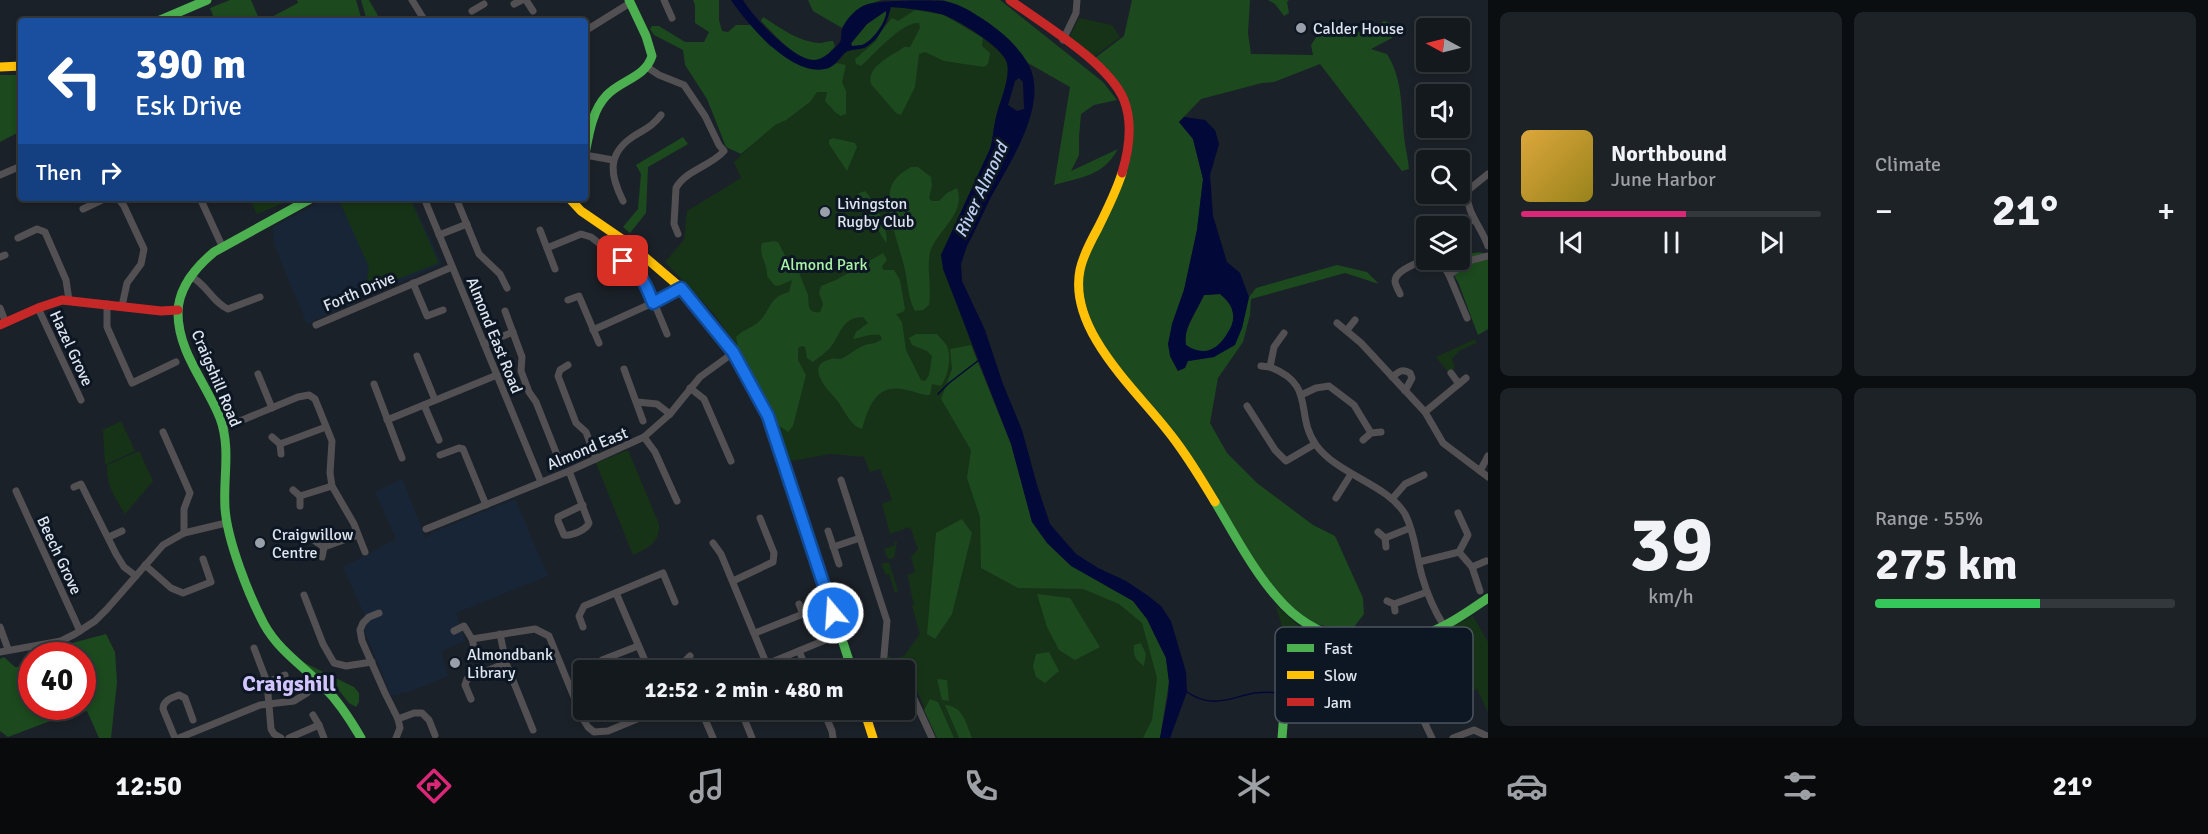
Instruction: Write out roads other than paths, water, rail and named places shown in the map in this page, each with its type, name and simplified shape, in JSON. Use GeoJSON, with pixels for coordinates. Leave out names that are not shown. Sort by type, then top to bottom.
{"type":"FeatureCollection","features":[{"type":"Feature","properties":{"kind":"street"},"geometry":{"type":"LineString","coordinates":[[165,18],[207,0]]}},
{"type":"Feature","properties":{"kind":"street"},"geometry":{"type":"LineString","coordinates":[[412,0],[423,18]]}},
{"type":"Feature","properties":{"kind":"street"},"geometry":{"type":"LineString","coordinates":[[514,4],[524,0],[533,11]]}},
{"type":"Feature","properties":{"kind":"street"},"geometry":{"type":"LineString","coordinates":[[664,0],[672,18]]}},
{"type":"Feature","properties":{"kind":"street"},"geometry":{"type":"LineString","coordinates":[[1010,0],[1110,78],[1125,102],[1127,144],[1122,172],[1110,204],[1084,254],[1078,273],[1080,299],[1093,338],[1102,355],[1141,398],[1181,448],[1265,585],[1285,607],[1312,627]]}},
{"type":"Feature","properties":{"kind":"street"},"geometry":{"type":"LineString","coordinates":[[1063,40],[1076,13],[1077,0]]}},
{"type":"Feature","properties":{"kind":"street"},"geometry":{"type":"LineString","coordinates":[[472,11],[483,2],[489,12]]}},
{"type":"Feature","properties":{"kind":"street"},"geometry":{"type":"LineString","coordinates":[[588,29],[629,2],[650,48],[651,58],[647,67],[614,87],[601,101],[588,143]]}},
{"type":"Feature","properties":{"kind":"street"},"geometry":{"type":"LineString","coordinates":[[0,67],[18,66]]}},
{"type":"Feature","properties":{"kind":"street"},"geometry":{"type":"LineString","coordinates":[[647,67],[684,86],[705,116],[724,151],[717,159],[678,184],[674,224],[678,234]]}},
{"type":"Feature","properties":{"kind":"street"},"geometry":{"type":"LineString","coordinates":[[623,201],[615,186],[613,160],[624,144],[650,128],[656,118]]}},
{"type":"Feature","properties":{"kind":"street"},"geometry":{"type":"LineString","coordinates":[[588,155],[613,160]]}},
{"type":"Feature","properties":{"kind":"street"},"geometry":{"type":"LineString","coordinates":[[0,175],[18,167]]}},
{"type":"Feature","properties":{"kind":"street"},"geometry":{"type":"LineString","coordinates":[[1470,186],[1488,174]]}},
{"type":"Feature","properties":{"kind":"street"},"geometry":{"type":"LineString","coordinates":[[82,210],[100,201]]}},
{"type":"Feature","properties":{"kind":"street"},"geometry":{"type":"LineString","coordinates":[[120,201],[144,249],[141,264],[127,283],[122,306]]}},
{"type":"Feature","properties":{"kind":"street"},"geometry":{"type":"LineString","coordinates":[[201,201],[223,248]]}},
{"type":"Feature","properties":{"kind":"street"},"geometry":{"type":"LineString","coordinates":[[0,308],[3,324],[55,302],[69,300],[161,311],[178,310],[181,295],[190,276],[202,262],[271,219],[306,201]]}},
{"type":"Feature","properties":{"kind":"street","name":"Almond East Road"},"geometry":{"type":"LineString","coordinates":[[425,201],[541,482]]}},
{"type":"Feature","properties":{"kind":"street"},"geometry":{"type":"LineString","coordinates":[[457,201],[479,255],[500,274],[507,288]]}},
{"type":"Feature","properties":{"kind":"street"},"geometry":{"type":"LineString","coordinates":[[572,201],[581,211],[661,269],[681,288],[733,352],[757,392],[774,430],[849,660]]}},
{"type":"Feature","properties":{"kind":"street"},"geometry":{"type":"LineString","coordinates":[[1468,204],[1488,246]]}},
{"type":"Feature","properties":{"kind":"street"},"geometry":{"type":"LineString","coordinates":[[1470,221],[1474,220]]}},
{"type":"Feature","properties":{"kind":"street"},"geometry":{"type":"LineString","coordinates":[[439,235],[468,224]]}},
{"type":"Feature","properties":{"kind":"street"},"geometry":{"type":"LineString","coordinates":[[665,225],[674,224]]}},
{"type":"Feature","properties":{"kind":"street"},"geometry":{"type":"LineString","coordinates":[[18,238],[37,229],[45,232],[66,280],[69,300]]}},
{"type":"Feature","properties":{"kind":"street"},"geometry":{"type":"LineString","coordinates":[[540,230],[555,269]]}},
{"type":"Feature","properties":{"kind":"street"},"geometry":{"type":"LineString","coordinates":[[547,248],[580,234],[591,237],[639,274],[646,283],[666,334]]}},
{"type":"Feature","properties":{"kind":"street"},"geometry":{"type":"LineString","coordinates":[[1449,275],[1468,261],[1488,256]]}},
{"type":"Feature","properties":{"kind":"street"},"geometry":{"type":"LineString","coordinates":[[1400,294],[1395,282],[1396,277],[1416,265]]}},
{"type":"Feature","properties":{"kind":"street","name":"Forth Drive"},"geometry":{"type":"LineString","coordinates":[[315,324],[453,267]]}},
{"type":"Feature","properties":{"kind":"street"},"geometry":{"type":"LineString","coordinates":[[1446,270],[1467,318]]}},
{"type":"Feature","properties":{"kind":"street"},"geometry":{"type":"LineString","coordinates":[[190,276],[204,285],[218,304],[228,309],[260,297]]}},
{"type":"Feature","properties":{"kind":"street","name":"Forth Drive"},"geometry":{"type":"LineString","coordinates":[[412,283],[426,316],[442,310]]}},
{"type":"Feature","properties":{"kind":"street"},"geometry":{"type":"LineString","coordinates":[[593,330],[681,288]]}},
{"type":"Feature","properties":{"kind":"street"},"geometry":{"type":"LineString","coordinates":[[568,300],[579,296],[599,343]]}},
{"type":"Feature","properties":{"kind":"street"},"geometry":{"type":"LineString","coordinates":[[107,304],[107,327],[129,384],[176,362]]}},
{"type":"Feature","properties":{"kind":"street","name":"Hazel Grove"},"geometry":{"type":"LineString","coordinates":[[39,308],[81,400]]}},
{"type":"Feature","properties":{"kind":"street","name":"Craigshill Road"},"geometry":{"type":"LineString","coordinates":[[178,310],[182,339],[223,428],[228,456],[226,523],[231,543],[251,593],[269,633],[287,656],[329,691],[343,708],[361,738]]}},
{"type":"Feature","properties":{"kind":"street"},"geometry":{"type":"LineString","coordinates":[[505,311],[522,357],[521,371],[557,455]]}},
{"type":"Feature","properties":{"kind":"street"},"geometry":{"type":"LineString","coordinates":[[1347,330],[1355,320]]}},
{"type":"Feature","properties":{"kind":"street"},"geometry":{"type":"LineString","coordinates":[[1337,323],[1347,330],[1425,411],[1443,443],[1488,477]]}},
{"type":"Feature","properties":{"kind":"street"},"geometry":{"type":"LineString","coordinates":[[484,344],[513,332]]}},
{"type":"Feature","properties":{"kind":"street"},"geometry":{"type":"LineString","coordinates":[[1270,367],[1274,347],[1284,338]]}},
{"type":"Feature","properties":{"kind":"street","name":"Almond East"},"geometry":{"type":"LineString","coordinates":[[426,529],[569,471],[644,437],[670,414],[690,388],[709,369],[733,352]]}},
{"type":"Feature","properties":{"kind":"street"},"geometry":{"type":"LineString","coordinates":[[417,356],[435,400]]}},
{"type":"Feature","properties":{"kind":"street"},"geometry":{"type":"LineString","coordinates":[[568,365],[560,370],[558,376],[576,423],[585,432],[596,459]]}},
{"type":"Feature","properties":{"kind":"street"},"geometry":{"type":"LineString","coordinates":[[1261,366],[1270,367],[1292,380],[1301,395],[1306,422],[1315,444],[1335,464],[1392,499],[1400,507],[1410,528],[1427,592],[1444,626],[1488,598]]}},
{"type":"Feature","properties":{"kind":"street"},"geometry":{"type":"LineString","coordinates":[[624,369],[643,421]]}},
{"type":"Feature","properties":{"kind":"street"},"geometry":{"type":"LineString","coordinates":[[1392,377],[1400,371],[1406,370],[1410,373],[1412,378],[1405,391]]}},
{"type":"Feature","properties":{"kind":"street"},"geometry":{"type":"LineString","coordinates":[[258,374],[272,408]]}},
{"type":"Feature","properties":{"kind":"street"},"geometry":{"type":"LineString","coordinates":[[1451,374],[1459,384]]}},
{"type":"Feature","properties":{"kind":"street"},"geometry":{"type":"LineString","coordinates":[[387,420],[497,375]]}},
{"type":"Feature","properties":{"kind":"street"},"geometry":{"type":"LineString","coordinates":[[1425,411],[1466,378]]}},
{"type":"Feature","properties":{"kind":"street"},"geometry":{"type":"LineString","coordinates":[[374,384],[402,458]]}},
{"type":"Feature","properties":{"kind":"street"},"geometry":{"type":"LineString","coordinates":[[1301,395],[1316,388],[1329,386],[1354,405],[1371,433]]}},
{"type":"Feature","properties":{"kind":"street"},"geometry":{"type":"LineString","coordinates":[[690,388],[704,399],[731,461]]}},
{"type":"Feature","properties":{"kind":"street"},"geometry":{"type":"LineString","coordinates":[[223,428],[298,397],[309,395],[315,399],[332,441],[330,473],[332,486],[365,552]]}},
{"type":"Feature","properties":{"kind":"street"},"geometry":{"type":"LineString","coordinates":[[637,402],[657,404],[670,414]]}},
{"type":"Feature","properties":{"kind":"street"},"geometry":{"type":"LineString","coordinates":[[424,405],[439,440]]}},
{"type":"Feature","properties":{"kind":"street"},"geometry":{"type":"LineString","coordinates":[[1248,412],[1287,465],[1315,444]]}},
{"type":"Feature","properties":{"kind":"street"},"geometry":{"type":"LineString","coordinates":[[280,444],[326,427]]}},
{"type":"Feature","properties":{"kind":"street"},"geometry":{"type":"LineString","coordinates":[[162,432],[190,493],[184,509],[184,533]]}},
{"type":"Feature","properties":{"kind":"street"},"geometry":{"type":"LineString","coordinates":[[1363,440],[1371,433],[1381,432]]}},
{"type":"Feature","properties":{"kind":"street"},"geometry":{"type":"LineString","coordinates":[[272,437],[280,444],[281,454]]}},
{"type":"Feature","properties":{"kind":"street"},"geometry":{"type":"LineString","coordinates":[[644,437],[655,452],[677,501]]}},
{"type":"Feature","properties":{"kind":"street"},"geometry":{"type":"LineString","coordinates":[[440,455],[459,448],[463,449],[486,505]]}},
{"type":"Feature","properties":{"kind":"street"},"geometry":{"type":"LineString","coordinates":[[1480,471],[1488,456]]}},
{"type":"Feature","properties":{"kind":"street"},"geometry":{"type":"LineString","coordinates":[[569,471],[583,505],[589,526],[568,536],[564,535],[558,517],[583,505]]}},
{"type":"Feature","properties":{"kind":"street"},"geometry":{"type":"LineString","coordinates":[[1336,498],[1351,474]]}},
{"type":"Feature","properties":{"kind":"street"},"geometry":{"type":"LineString","coordinates":[[1392,499],[1413,474],[1424,475]]}},
{"type":"Feature","properties":{"kind":"street"},"geometry":{"type":"LineString","coordinates":[[841,480],[887,621],[884,660]]}},
{"type":"Feature","properties":{"kind":"street"},"geometry":{"type":"LineString","coordinates":[[74,487],[81,484],[124,567],[136,576]]}},
{"type":"Feature","properties":{"kind":"street"},"geometry":{"type":"LineString","coordinates":[[300,496],[332,486]]}},
{"type":"Feature","properties":{"kind":"street"},"geometry":{"type":"LineString","coordinates":[[292,489],[300,496],[300,506]]}},
{"type":"Feature","properties":{"kind":"street","name":"Beech Grove"},"geometry":{"type":"LineString","coordinates":[[16,491],[80,631]]}},
{"type":"Feature","properties":{"kind":"street"},"geometry":{"type":"LineString","coordinates":[[1419,562],[1459,552],[1472,535],[1458,513]]}},
{"type":"Feature","properties":{"kind":"street"},"geometry":{"type":"LineString","coordinates":[[733,581],[773,562],[774,553],[760,518]]}},
{"type":"Feature","properties":{"kind":"street"},"geometry":{"type":"LineString","coordinates":[[0,627],[4,651],[61,641],[95,621],[163,545],[184,533],[226,523]]}},
{"type":"Feature","properties":{"kind":"street"},"geometry":{"type":"LineString","coordinates":[[1385,538],[1410,528]]}},
{"type":"Feature","properties":{"kind":"street"},"geometry":{"type":"LineString","coordinates":[[109,537],[122,531]]}},
{"type":"Feature","properties":{"kind":"street"},"geometry":{"type":"LineString","coordinates":[[828,531],[839,564]]}},
{"type":"Feature","properties":{"kind":"street"},"geometry":{"type":"LineString","coordinates":[[1378,532],[1385,538],[1386,547]]}},
{"type":"Feature","properties":{"kind":"street"},"geometry":{"type":"LineString","coordinates":[[324,547],[358,535]]}},
{"type":"Feature","properties":{"kind":"street"},"geometry":{"type":"LineString","coordinates":[[833,547],[860,538]]}},
{"type":"Feature","properties":{"kind":"street"},"geometry":{"type":"LineString","coordinates":[[315,541],[324,547]]}},
{"type":"Feature","properties":{"kind":"street"},"geometry":{"type":"LineString","coordinates":[[713,543],[721,554],[765,660]]}},
{"type":"Feature","properties":{"kind":"street"},"geometry":{"type":"LineString","coordinates":[[322,557],[324,547]]}},
{"type":"Feature","properties":{"kind":"street"},"geometry":{"type":"LineString","coordinates":[[1459,552],[1472,567],[1480,591]]}},
{"type":"Feature","properties":{"kind":"street"},"geometry":{"type":"LineString","coordinates":[[146,565],[171,588],[183,593],[211,582],[203,559]]}},
{"type":"Feature","properties":{"kind":"street"},"geometry":{"type":"LineString","coordinates":[[1472,567],[1486,561]]}},
{"type":"Feature","properties":{"kind":"street"},"geometry":{"type":"LineString","coordinates":[[583,627],[579,616],[584,606],[662,570],[675,602]]}},
{"type":"Feature","properties":{"kind":"street"},"geometry":{"type":"LineString","coordinates":[[1392,605],[1427,592]]}},
{"type":"Feature","properties":{"kind":"street"},"geometry":{"type":"LineString","coordinates":[[616,593],[644,660]]}},
{"type":"Feature","properties":{"kind":"street"},"geometry":{"type":"LineString","coordinates":[[304,596],[322,644],[334,663],[346,666],[372,662]]}},
{"type":"Feature","properties":{"kind":"street"},"geometry":{"type":"LineString","coordinates":[[755,633],[802,614],[799,604]]}},
{"type":"Feature","properties":{"kind":"street"},"geometry":{"type":"LineString","coordinates":[[379,613],[369,617],[360,630],[398,720],[400,728],[396,738]]}},
{"type":"Feature","properties":{"kind":"street"},"geometry":{"type":"LineString","coordinates":[[454,631],[464,626],[473,643],[500,634],[535,629],[549,636],[583,719],[594,735],[634,720]]}},
{"type":"Feature","properties":{"kind":"street"},"geometry":{"type":"LineString","coordinates":[[500,634],[506,663],[533,730]]}},
{"type":"Feature","properties":{"kind":"street"},"geometry":{"type":"LineString","coordinates":[[777,660],[840,634]]}},
{"type":"Feature","properties":{"kind":"street"},"geometry":{"type":"LineString","coordinates":[[602,660],[638,646]]}},
{"type":"Feature","properties":{"kind":"street"},"geometry":{"type":"LineString","coordinates":[[254,648],[267,682],[271,729],[281,738]]}},
{"type":"Feature","properties":{"kind":"street"},"geometry":{"type":"LineString","coordinates":[[799,651],[803,660]]}},
{"type":"Feature","properties":{"kind":"street"},"geometry":{"type":"LineString","coordinates":[[686,660],[690,656]]}},
{"type":"Feature","properties":{"kind":"street"},"geometry":{"type":"LineString","coordinates":[[471,699],[465,685],[467,679],[506,663]]}},
{"type":"Feature","properties":{"kind":"street"},"geometry":{"type":"LineString","coordinates":[[267,682],[285,675]]}},
{"type":"Feature","properties":{"kind":"street"},"geometry":{"type":"LineString","coordinates":[[193,720],[185,698],[179,695],[168,699],[163,705],[177,738],[260,705],[294,701],[307,693],[317,681]]}},
{"type":"Feature","properties":{"kind":"street"},"geometry":{"type":"LineString","coordinates":[[915,698],[932,738]]}},
{"type":"Feature","properties":{"kind":"street"},"geometry":{"type":"LineString","coordinates":[[398,720],[414,712],[423,713],[429,720],[435,735]]}},
{"type":"Feature","properties":{"kind":"street"},"geometry":{"type":"LineString","coordinates":[[313,715],[324,738]]}},
{"type":"Feature","properties":{"kind":"street"},"geometry":{"type":"LineString","coordinates":[[705,720],[713,738]]}},
{"type":"Feature","properties":{"kind":"street"},"geometry":{"type":"LineString","coordinates":[[745,720],[752,738]]}},
{"type":"Feature","properties":{"kind":"street"},"geometry":{"type":"LineString","coordinates":[[827,720],[833,738]]}},
{"type":"Feature","properties":{"kind":"street"},"geometry":{"type":"LineString","coordinates":[[867,720],[873,738]]}},
{"type":"Feature","properties":{"kind":"street"},"geometry":{"type":"LineString","coordinates":[[1282,738],[1283,723]]}},
{"type":"Feature","properties":{"kind":"street"},"geometry":{"type":"LineString","coordinates":[[1424,723],[1432,738]]}},
{"type":"Feature","properties":{"kind":"street"},"geometry":{"type":"LineString","coordinates":[[288,738],[319,725]]}},
{"type":"Feature","properties":{"kind":"street"},"geometry":{"type":"LineString","coordinates":[[199,730],[202,738]]}},
{"type":"Feature","properties":{"kind":"street"},"geometry":{"type":"LineString","coordinates":[[1453,738],[1474,730],[1486,736]]}},
{"type":"Feature","properties":{"kind":"water","name":"River Almond"},"geometry":{"type":"Polygon","coordinates":[[[731,0],[743,0],[765,27],[785,46],[814,60],[825,56],[835,48],[841,41],[842,29],[846,21],[852,14],[868,4],[917,0],[944,1],[966,9],[992,25],[1011,42],[1027,62],[1033,78],[1034,96],[1031,114],[1016,152],[967,246],[961,264],[962,281],[985,330],[1003,384],[1022,430],[1050,524],[1076,554],[1147,595],[1161,606],[1171,621],[1186,672],[1187,692],[1170,738],[1160,738],[1168,696],[1166,658],[1147,619],[1133,601],[1071,566],[1047,543],[1032,522],[1011,444],[943,269],[941,255],[990,149],[1007,77],[1007,63],[1004,57],[978,34],[948,17],[929,11],[891,7],[882,30],[870,45],[846,52],[829,68],[812,69],[798,65],[785,57],[759,35],[731,0]],[[886,11],[867,24],[851,43],[852,46],[862,45],[875,35],[882,25],[886,11]],[[1019,78],[1015,81],[1008,105],[1017,111],[1024,109],[1023,82],[1019,78]]]}},
{"type":"Feature","properties":{"kind":"water"},"geometry":{"type":"Polygon","coordinates":[[[1184,117],[1205,120],[1215,130],[1219,144],[1210,175],[1213,216],[1227,262],[1240,273],[1249,297],[1242,328],[1235,345],[1214,357],[1188,361],[1185,368],[1178,371],[1170,356],[1168,344],[1172,324],[1184,290],[1197,230],[1203,179],[1193,139],[1179,122],[1184,117]],[[1220,294],[1204,295],[1189,325],[1186,345],[1199,351],[1205,351],[1215,347],[1224,338],[1232,325],[1233,316],[1230,305],[1220,294]]]}},
{"type":"Feature","properties":{"kind":"waterway"},"geometry":{"type":"LineString","coordinates":[[938,394],[979,360]]}},
{"type":"Feature","properties":{"kind":"waterway"},"geometry":{"type":"LineString","coordinates":[[1187,692],[1210,701],[1221,701],[1264,692],[1275,693]]}},
{"type":"Feature","properties":{"kind":"place","name":"Calder House"},"geometry":{"type":"Point","coordinates":[1301,28]}},
{"type":"Feature","properties":{"kind":"place","name":"Livingston Rugby Club"},"geometry":{"type":"Point","coordinates":[825,212]}},
{"type":"Feature","properties":{"kind":"place","name":"Craigwillow Centre"},"geometry":{"type":"Point","coordinates":[260,543]}},
{"type":"Feature","properties":{"kind":"place","name":"Almondbank Library"},"geometry":{"type":"Point","coordinates":[455,663]}},
{"type":"Feature","properties":{"kind":"district","name":"Craigshill"},"geometry":{"type":"Point","coordinates":[289,683]}},
{"type":"Feature","properties":{"kind":"park label","name":"Almond Park"},"geometry":{"type":"Point","coordinates":[824,264]}}]}
